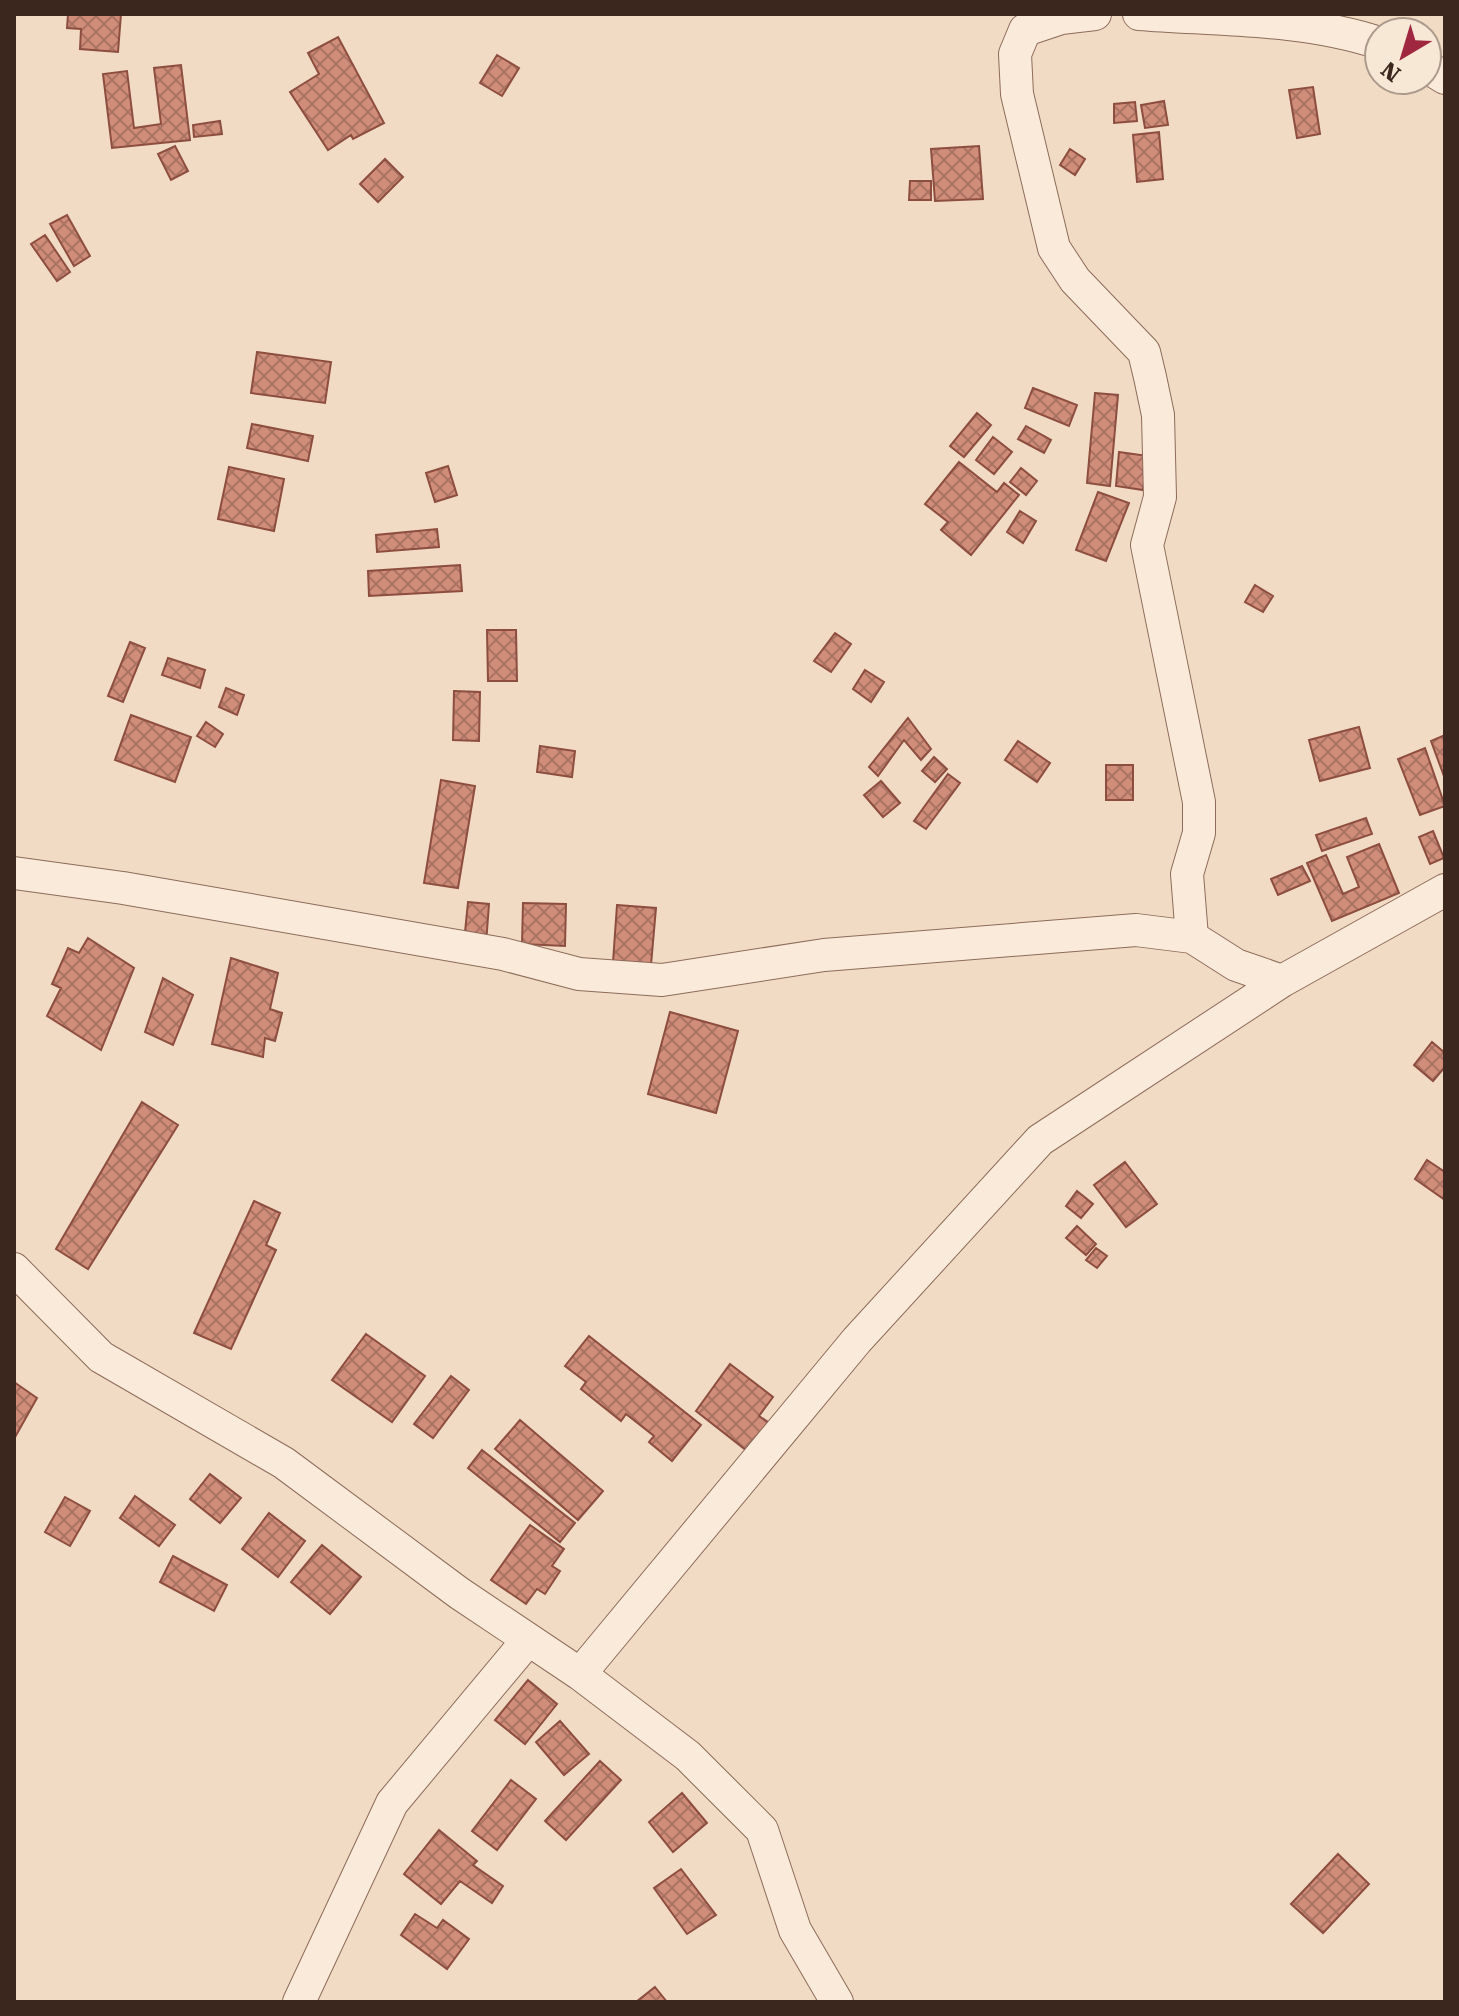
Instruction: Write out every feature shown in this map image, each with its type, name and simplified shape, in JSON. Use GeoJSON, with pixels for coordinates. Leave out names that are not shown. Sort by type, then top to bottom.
{"type":"FeatureCollection","features":[{"type":"Feature","properties":{"kind":"street"},"geometry":{"type":"LineString","coordinates":[[1095,14],[1061,18],[1025,30],[1015,54],[1017,94],[1054,248],[1075,280],[1144,352],[1156,402],[1160,497],[1147,545],[1199,802],[1199,833],[1187,874],[1192,937]]}},
{"type":"Feature","properties":{"kind":"street"},"geometry":{"type":"LineString","coordinates":[[1139,14],[1264,23],[1363,37]]}},
{"type":"Feature","properties":{"kind":"street"},"geometry":{"type":"LineString","coordinates":[[14,873],[123,888],[503,954],[579,974],[662,980],[824,955],[1136,930],[1192,937],[1236,965],[1282,981]]}},
{"type":"Feature","properties":{"kind":"street"},"geometry":{"type":"LineString","coordinates":[[580,1674],[857,1340],[1040,1140],[1282,981],[1445,890]]}},
{"type":"Feature","properties":{"kind":"street"},"geometry":{"type":"LineString","coordinates":[[14,1269],[101,1357],[284,1463],[528,1640],[580,1674],[688,1756],[762,1830],[795,1930],[837,2002]]}},
{"type":"Feature","properties":{"kind":"street"},"geometry":{"type":"LineString","coordinates":[[299,2002],[392,1803],[528,1640]]}},
{"type":"Feature","properties":{"kind":"building"},"geometry":{"type":"Polygon","coordinates":[[[68,14],[121,14],[118,52],[80,49],[81,29],[67,28],[68,14]]]}},
{"type":"Feature","properties":{"kind":"building"},"geometry":{"type":"Polygon","coordinates":[[[338,37],[384,123],[353,139],[351,135],[328,150],[290,92],[319,74],[308,53],[338,37]]]}},
{"type":"Feature","properties":{"kind":"building"},"geometry":{"type":"Polygon","coordinates":[[[497,55],[519,68],[502,96],[480,83],[497,55]]]}},
{"type":"Feature","properties":{"kind":"building"},"geometry":{"type":"Polygon","coordinates":[[[181,65],[190,140],[112,148],[103,74],[127,71],[134,128],[161,124],[154,68],[181,65]]]}},
{"type":"Feature","properties":{"kind":"building"},"geometry":{"type":"Polygon","coordinates":[[[1313,87],[1320,134],[1297,138],[1289,90],[1313,87]]]}},
{"type":"Feature","properties":{"kind":"building"},"geometry":{"type":"Polygon","coordinates":[[[1164,101],[1168,125],[1145,128],[1141,105],[1164,101]]]}},
{"type":"Feature","properties":{"kind":"building"},"geometry":{"type":"Polygon","coordinates":[[[1135,102],[1137,121],[1114,123],[1114,104],[1135,102]]]}},
{"type":"Feature","properties":{"kind":"building"},"geometry":{"type":"Polygon","coordinates":[[[220,121],[222,134],[194,137],[193,125],[220,121]]]}},
{"type":"Feature","properties":{"kind":"building"},"geometry":{"type":"Polygon","coordinates":[[[1159,132],[1163,179],[1137,182],[1133,135],[1159,132]]]}},
{"type":"Feature","properties":{"kind":"building"},"geometry":{"type":"Polygon","coordinates":[[[175,146],[188,171],[171,180],[158,154],[175,146]]]}},
{"type":"Feature","properties":{"kind":"building"},"geometry":{"type":"Polygon","coordinates":[[[979,146],[983,199],[935,201],[931,149],[979,146]]]}},
{"type":"Feature","properties":{"kind":"building"},"geometry":{"type":"Polygon","coordinates":[[[1070,149],[1085,159],[1075,175],[1060,165],[1070,149]]]}},
{"type":"Feature","properties":{"kind":"building"},"geometry":{"type":"Polygon","coordinates":[[[385,159],[403,177],[378,202],[360,184],[385,159]]]}},
{"type":"Feature","properties":{"kind":"building"},"geometry":{"type":"Polygon","coordinates":[[[910,181],[931,181],[931,200],[909,200],[910,181]]]}},
{"type":"Feature","properties":{"kind":"building"},"geometry":{"type":"Polygon","coordinates":[[[67,215],[90,256],[74,266],[50,224],[67,215]]]}},
{"type":"Feature","properties":{"kind":"building"},"geometry":{"type":"Polygon","coordinates":[[[45,235],[70,272],[57,281],[31,244],[45,235]]]}},
{"type":"Feature","properties":{"kind":"building"},"geometry":{"type":"Polygon","coordinates":[[[257,352],[331,362],[325,403],[251,393],[257,352]]]}},
{"type":"Feature","properties":{"kind":"building"},"geometry":{"type":"Polygon","coordinates":[[[1033,388],[1077,405],[1069,426],[1025,408],[1033,388]]]}},
{"type":"Feature","properties":{"kind":"building"},"geometry":{"type":"Polygon","coordinates":[[[1095,393],[1118,395],[1110,486],[1087,483],[1095,393]]]}},
{"type":"Feature","properties":{"kind":"building"},"geometry":{"type":"Polygon","coordinates":[[[977,413],[991,425],[964,457],[950,446],[977,413]]]}},
{"type":"Feature","properties":{"kind":"building"},"geometry":{"type":"Polygon","coordinates":[[[252,424],[313,436],[308,461],[247,448],[252,424]]]}},
{"type":"Feature","properties":{"kind":"building"},"geometry":{"type":"Polygon","coordinates":[[[1026,426],[1051,440],[1044,453],[1018,439],[1026,426]]]}},
{"type":"Feature","properties":{"kind":"building"},"geometry":{"type":"Polygon","coordinates":[[[993,437],[1012,452],[994,474],[976,460],[993,437]]]}},
{"type":"Feature","properties":{"kind":"building"},"geometry":{"type":"Polygon","coordinates":[[[1119,452],[1148,456],[1143,490],[1116,486],[1119,452]]]}},
{"type":"Feature","properties":{"kind":"building"},"geometry":{"type":"Polygon","coordinates":[[[959,462],[997,492],[1004,483],[1019,495],[971,555],[941,530],[948,522],[925,504],[959,462]]]}},
{"type":"Feature","properties":{"kind":"building"},"geometry":{"type":"Polygon","coordinates":[[[448,466],[457,495],[435,502],[426,473],[448,466]]]}},
{"type":"Feature","properties":{"kind":"building"},"geometry":{"type":"Polygon","coordinates":[[[229,467],[284,479],[274,531],[218,519],[229,467]]]}},
{"type":"Feature","properties":{"kind":"building"},"geometry":{"type":"Polygon","coordinates":[[[1021,468],[1037,481],[1026,495],[1010,482],[1021,468]]]}},
{"type":"Feature","properties":{"kind":"building"},"geometry":{"type":"Polygon","coordinates":[[[1098,492],[1129,503],[1106,561],[1076,550],[1098,492]]]}},
{"type":"Feature","properties":{"kind":"building"},"geometry":{"type":"Polygon","coordinates":[[[1020,511],[1036,521],[1023,543],[1007,532],[1020,511]]]}},
{"type":"Feature","properties":{"kind":"building"},"geometry":{"type":"Polygon","coordinates":[[[437,529],[439,547],[377,552],[376,535],[437,529]]]}},
{"type":"Feature","properties":{"kind":"building"},"geometry":{"type":"Polygon","coordinates":[[[460,565],[462,591],[369,596],[368,571],[460,565]]]}},
{"type":"Feature","properties":{"kind":"building"},"geometry":{"type":"Polygon","coordinates":[[[1255,585],[1273,596],[1263,612],[1245,602],[1255,585]]]}},
{"type":"Feature","properties":{"kind":"building"},"geometry":{"type":"Polygon","coordinates":[[[487,630],[516,630],[517,681],[488,681],[487,630]]]}},
{"type":"Feature","properties":{"kind":"building"},"geometry":{"type":"Polygon","coordinates":[[[835,633],[851,644],[831,672],[814,661],[835,633]]]}},
{"type":"Feature","properties":{"kind":"building"},"geometry":{"type":"Polygon","coordinates":[[[130,642],[145,648],[123,702],[108,696],[130,642]]]}},
{"type":"Feature","properties":{"kind":"building"},"geometry":{"type":"Polygon","coordinates":[[[168,658],[205,670],[200,688],[162,675],[168,658]]]}},
{"type":"Feature","properties":{"kind":"building"},"geometry":{"type":"Polygon","coordinates":[[[865,670],[884,682],[871,702],[853,689],[865,670]]]}},
{"type":"Feature","properties":{"kind":"building"},"geometry":{"type":"Polygon","coordinates":[[[226,688],[244,695],[237,715],[219,707],[226,688]]]}},
{"type":"Feature","properties":{"kind":"building"},"geometry":{"type":"Polygon","coordinates":[[[454,691],[480,692],[479,741],[453,740],[454,691]]]}},
{"type":"Feature","properties":{"kind":"building"},"geometry":{"type":"Polygon","coordinates":[[[131,715],[191,737],[175,782],[115,760],[131,715]]]}},
{"type":"Feature","properties":{"kind":"building"},"geometry":{"type":"Polygon","coordinates":[[[908,718],[931,749],[921,760],[904,740],[878,776],[869,767],[908,718]]]}},
{"type":"Feature","properties":{"kind":"building"},"geometry":{"type":"Polygon","coordinates":[[[206,722],[223,734],[215,747],[197,736],[206,722]]]}},
{"type":"Feature","properties":{"kind":"building"},"geometry":{"type":"Polygon","coordinates":[[[1359,727],[1370,768],[1320,781],[1309,740],[1359,727]]]}},
{"type":"Feature","properties":{"kind":"building"},"geometry":{"type":"Polygon","coordinates":[[[1445,735],[1445,779],[1431,741],[1445,735]]]}},
{"type":"Feature","properties":{"kind":"building"},"geometry":{"type":"Polygon","coordinates":[[[1018,741],[1050,763],[1037,782],[1005,760],[1018,741]]]}},
{"type":"Feature","properties":{"kind":"building"},"geometry":{"type":"Polygon","coordinates":[[[540,746],[575,751],[572,777],[537,772],[540,746]]]}},
{"type":"Feature","properties":{"kind":"building"},"geometry":{"type":"Polygon","coordinates":[[[1425,748],[1445,806],[1420,815],[1398,759],[1425,748]]]}},
{"type":"Feature","properties":{"kind":"building"},"geometry":{"type":"Polygon","coordinates":[[[934,757],[947,769],[935,782],[922,771],[934,757]]]}},
{"type":"Feature","properties":{"kind":"building"},"geometry":{"type":"Polygon","coordinates":[[[1106,765],[1133,765],[1133,800],[1106,800],[1106,765]]]}},
{"type":"Feature","properties":{"kind":"building"},"geometry":{"type":"Polygon","coordinates":[[[948,774],[960,783],[926,829],[914,821],[948,774]]]}},
{"type":"Feature","properties":{"kind":"building"},"geometry":{"type":"Polygon","coordinates":[[[441,780],[475,786],[458,888],[424,883],[441,780]]]}},
{"type":"Feature","properties":{"kind":"building"},"geometry":{"type":"Polygon","coordinates":[[[881,781],[900,803],[883,817],[864,795],[881,781]]]}},
{"type":"Feature","properties":{"kind":"building"},"geometry":{"type":"Polygon","coordinates":[[[1366,818],[1372,834],[1322,851],[1316,835],[1366,818]]]}},
{"type":"Feature","properties":{"kind":"building"},"geometry":{"type":"Polygon","coordinates":[[[1433,831],[1444,858],[1430,864],[1419,837],[1433,831]]]}},
{"type":"Feature","properties":{"kind":"building"},"geometry":{"type":"Polygon","coordinates":[[[1379,844],[1399,893],[1332,921],[1307,863],[1326,855],[1343,894],[1359,887],[1347,857],[1379,844]]]}},
{"type":"Feature","properties":{"kind":"building"},"geometry":{"type":"Polygon","coordinates":[[[1302,866],[1310,881],[1278,895],[1271,879],[1302,866]]]}},
{"type":"Feature","properties":{"kind":"building"},"geometry":{"type":"Polygon","coordinates":[[[468,902],[489,904],[486,944],[464,942],[468,902]]]}},
{"type":"Feature","properties":{"kind":"building"},"geometry":{"type":"Polygon","coordinates":[[[523,903],[566,904],[565,946],[522,944],[523,903]]]}},
{"type":"Feature","properties":{"kind":"building"},"geometry":{"type":"Polygon","coordinates":[[[617,905],[656,908],[651,965],[613,962],[617,905]]]}},
{"type":"Feature","properties":{"kind":"building"},"geometry":{"type":"Polygon","coordinates":[[[88,938],[134,968],[101,1050],[47,1016],[61,988],[52,984],[68,948],[79,953],[88,938]]]}},
{"type":"Feature","properties":{"kind":"building"},"geometry":{"type":"Polygon","coordinates":[[[231,958],[278,973],[270,1009],[282,1013],[275,1041],[265,1038],[263,1057],[212,1044],[231,958]]]}},
{"type":"Feature","properties":{"kind":"building"},"geometry":{"type":"Polygon","coordinates":[[[163,978],[193,995],[173,1045],[145,1032],[163,978]]]}},
{"type":"Feature","properties":{"kind":"building"},"geometry":{"type":"Polygon","coordinates":[[[670,1012],[738,1031],[716,1113],[648,1094],[670,1012]]]}},
{"type":"Feature","properties":{"kind":"building"},"geometry":{"type":"Polygon","coordinates":[[[1432,1042],[1445,1053],[1445,1067],[1433,1081],[1414,1065],[1432,1042]]]}},
{"type":"Feature","properties":{"kind":"building"},"geometry":{"type":"Polygon","coordinates":[[[142,1102],[178,1125],[88,1269],[56,1249],[142,1102]]]}},
{"type":"Feature","properties":{"kind":"building"},"geometry":{"type":"Polygon","coordinates":[[[1427,1160],[1445,1172],[1445,1200],[1415,1179],[1427,1160]]]}},
{"type":"Feature","properties":{"kind":"building"},"geometry":{"type":"Polygon","coordinates":[[[1125,1162],[1157,1204],[1126,1227],[1094,1185],[1125,1162]]]}},
{"type":"Feature","properties":{"kind":"building"},"geometry":{"type":"Polygon","coordinates":[[[1077,1191],[1093,1204],[1081,1218],[1066,1206],[1077,1191]]]}},
{"type":"Feature","properties":{"kind":"building"},"geometry":{"type":"Polygon","coordinates":[[[254,1201],[280,1213],[266,1245],[276,1250],[231,1349],[194,1333],[254,1201]]]}},
{"type":"Feature","properties":{"kind":"building"},"geometry":{"type":"Polygon","coordinates":[[[1077,1226],[1096,1244],[1086,1255],[1066,1238],[1077,1226]]]}},
{"type":"Feature","properties":{"kind":"building"},"geometry":{"type":"Polygon","coordinates":[[[1096,1248],[1107,1256],[1097,1268],[1086,1260],[1096,1248]]]}},
{"type":"Feature","properties":{"kind":"building"},"geometry":{"type":"Polygon","coordinates":[[[366,1334],[425,1376],[392,1422],[332,1380],[366,1334]]]}},
{"type":"Feature","properties":{"kind":"building"},"geometry":{"type":"Polygon","coordinates":[[[589,1336],[701,1425],[672,1461],[649,1442],[654,1436],[626,1414],[621,1421],[581,1389],[586,1382],[565,1366],[589,1336]]]}},
{"type":"Feature","properties":{"kind":"building"},"geometry":{"type":"Polygon","coordinates":[[[730,1364],[773,1397],[759,1416],[774,1426],[751,1454],[696,1411],[730,1364]]]}},
{"type":"Feature","properties":{"kind":"building"},"geometry":{"type":"Polygon","coordinates":[[[451,1376],[469,1390],[433,1438],[414,1424],[451,1376]]]}},
{"type":"Feature","properties":{"kind":"building"},"geometry":{"type":"Polygon","coordinates":[[[14,1382],[37,1398],[14,1439],[14,1382]]]}},
{"type":"Feature","properties":{"kind":"building"},"geometry":{"type":"Polygon","coordinates":[[[520,1420],[603,1491],[578,1520],[495,1449],[520,1420]]]}},
{"type":"Feature","properties":{"kind":"building"},"geometry":{"type":"Polygon","coordinates":[[[482,1450],[575,1523],[560,1542],[468,1468],[482,1450]]]}},
{"type":"Feature","properties":{"kind":"building"},"geometry":{"type":"Polygon","coordinates":[[[210,1474],[241,1498],[220,1523],[190,1499],[210,1474]]]}},
{"type":"Feature","properties":{"kind":"building"},"geometry":{"type":"Polygon","coordinates":[[[135,1496],[175,1525],[159,1546],[120,1518],[135,1496]]]}},
{"type":"Feature","properties":{"kind":"building"},"geometry":{"type":"Polygon","coordinates":[[[65,1497],[90,1511],[70,1546],[45,1532],[65,1497]]]}},
{"type":"Feature","properties":{"kind":"building"},"geometry":{"type":"Polygon","coordinates":[[[269,1513],[305,1541],[278,1577],[242,1549],[269,1513]]]}},
{"type":"Feature","properties":{"kind":"building"},"geometry":{"type":"Polygon","coordinates":[[[530,1525],[564,1549],[552,1566],[560,1571],[545,1594],[537,1589],[526,1604],[491,1580],[530,1525]]]}},
{"type":"Feature","properties":{"kind":"building"},"geometry":{"type":"Polygon","coordinates":[[[322,1545],[361,1577],[330,1614],[291,1582],[322,1545]]]}},
{"type":"Feature","properties":{"kind":"building"},"geometry":{"type":"Polygon","coordinates":[[[173,1556],[227,1585],[214,1611],[160,1582],[173,1556]]]}},
{"type":"Feature","properties":{"kind":"building"},"geometry":{"type":"Polygon","coordinates":[[[528,1680],[557,1704],[525,1744],[495,1720],[528,1680]]]}},
{"type":"Feature","properties":{"kind":"building"},"geometry":{"type":"Polygon","coordinates":[[[560,1721],[589,1754],[564,1775],[536,1742],[560,1721]]]}},
{"type":"Feature","properties":{"kind":"building"},"geometry":{"type":"Polygon","coordinates":[[[600,1761],[621,1780],[566,1840],[545,1821],[600,1761]]]}},
{"type":"Feature","properties":{"kind":"building"},"geometry":{"type":"Polygon","coordinates":[[[511,1780],[536,1799],[497,1850],[472,1831],[511,1780]]]}},
{"type":"Feature","properties":{"kind":"building"},"geometry":{"type":"Polygon","coordinates":[[[682,1793],[707,1823],[673,1852],[649,1822],[682,1793]]]}},
{"type":"Feature","properties":{"kind":"building"},"geometry":{"type":"Polygon","coordinates":[[[439,1830],[477,1861],[473,1865],[503,1886],[492,1903],[460,1881],[441,1904],[404,1874],[439,1830]]]}},
{"type":"Feature","properties":{"kind":"building"},"geometry":{"type":"Polygon","coordinates":[[[1338,1854],[1369,1884],[1323,1933],[1291,1904],[1338,1854]]]}},
{"type":"Feature","properties":{"kind":"building"},"geometry":{"type":"Polygon","coordinates":[[[681,1869],[716,1915],[687,1934],[654,1888],[681,1869]]]}},
{"type":"Feature","properties":{"kind":"building"},"geometry":{"type":"Polygon","coordinates":[[[415,1914],[437,1928],[443,1920],[469,1939],[447,1969],[401,1935],[415,1914]]]}},
{"type":"Feature","properties":{"kind":"building"},"geometry":{"type":"Polygon","coordinates":[[[655,1987],[667,2002],[636,2002],[655,1987]]]}}]}
